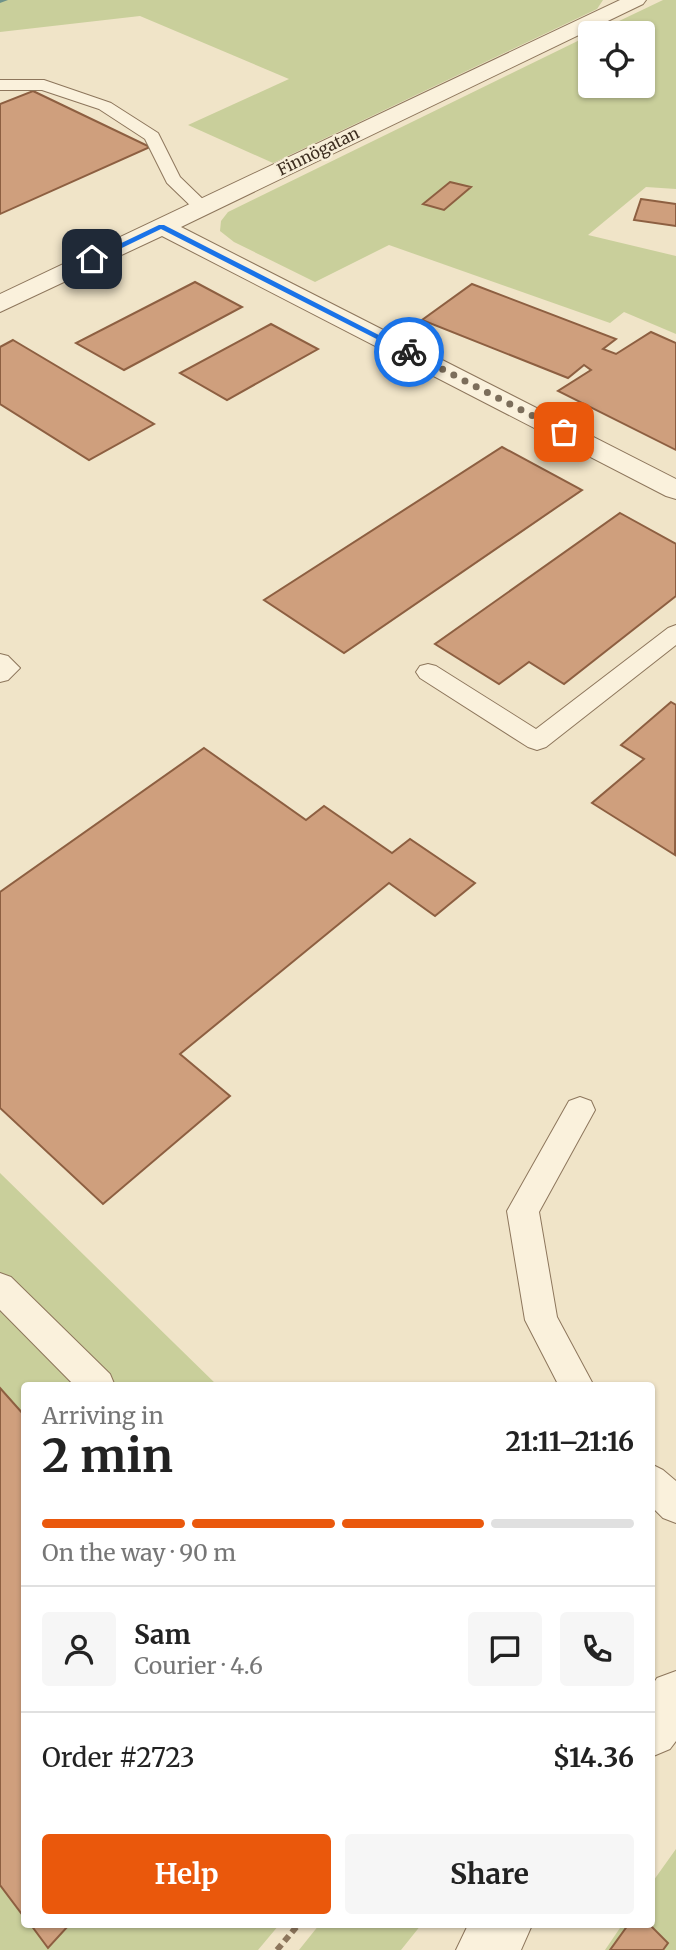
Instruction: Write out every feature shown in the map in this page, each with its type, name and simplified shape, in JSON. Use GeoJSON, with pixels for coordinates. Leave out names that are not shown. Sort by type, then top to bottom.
{"type":"FeatureCollection","features":[{"type":"Feature","properties":{"kind":"street","name":"Finnögatan"},"geometry":{"type":"LineString","coordinates":[[0,303],[636,0]]}},
{"type":"Feature","properties":{"kind":"street"},"geometry":{"type":"LineString","coordinates":[[161,226],[676,490]]}},
{"type":"Feature","properties":{"kind":"street"},"geometry":{"type":"LineString","coordinates":[[655,1725],[676,1697]]}},
{"type":"Feature","properties":{"kind":"street"},"geometry":{"type":"LineString","coordinates":[[485,1950],[502,1928]]}},
{"type":"Feature","properties":{"kind":"lane"},"geometry":{"type":"LineString","coordinates":[[0,85],[44,85],[105,106],[152,136],[173,179],[202,207]]}},
{"type":"Feature","properties":{"kind":"lane"},"geometry":{"type":"LineString","coordinates":[[428,673],[537,741],[676,633]]}},
{"type":"Feature","properties":{"kind":"lane"},"geometry":{"type":"LineString","coordinates":[[0,662],[8,668],[0,674]]}},
{"type":"Feature","properties":{"kind":"lane"},"geometry":{"type":"LineString","coordinates":[[575,1382],[541,1320],[523,1211],[580,1110]]}},
{"type":"Feature","properties":{"kind":"lane"},"geometry":{"type":"LineString","coordinates":[[0,1288],[94,1382]]}},
{"type":"Feature","properties":{"kind":"lane"},"geometry":{"type":"LineString","coordinates":[[655,1486],[676,1505]]}},
{"type":"Feature","properties":{"kind":"path"},"geometry":{"type":"LineString","coordinates":[[277,1950],[295,1928]]}},
{"type":"Feature","properties":{"kind":"green space"},"geometry":{"type":"Polygon","coordinates":[[[0,0],[603,0],[597,9],[273,163],[188,125],[289,79],[140,16],[0,32],[0,0]]]}},
{"type":"Feature","properties":{"kind":"green space"},"geometry":{"type":"Polygon","coordinates":[[[663,0],[676,0],[676,189],[646,187],[588,235],[676,256],[676,334],[624,312],[610,323],[389,245],[315,282],[234,242],[220,231],[221,221],[228,212],[578,41],[578,98],[655,98],[655,21],[619,21],[663,0]]]}},
{"type":"Feature","properties":{"kind":"green space"},"geometry":{"type":"Polygon","coordinates":[[[0,1173],[214,1382],[21,1382],[21,1928],[276,1928],[258,1950],[0,1950],[0,1173]]]}},
{"type":"Feature","properties":{"kind":"green space"},"geometry":{"type":"Polygon","coordinates":[[[676,1849],[676,1950],[605,1950],[620,1928],[655,1928],[655,1878],[676,1849]]]}},
{"type":"Feature","properties":{"kind":"green space"},"geometry":{"type":"Polygon","coordinates":[[[317,1928],[419,1928],[401,1950],[299,1950],[317,1928]]]}},
{"type":"Feature","properties":{"kind":"building"},"geometry":{"type":"Polygon","coordinates":[[[33,91],[150,147],[0,214],[0,104],[33,91]]]}},
{"type":"Feature","properties":{"kind":"building"},"geometry":{"type":"Polygon","coordinates":[[[450,182],[471,187],[444,210],[423,204],[450,182]]]}},
{"type":"Feature","properties":{"kind":"building"},"geometry":{"type":"Polygon","coordinates":[[[641,199],[676,204],[676,226],[634,220],[641,199]]]}},
{"type":"Feature","properties":{"kind":"building"},"geometry":{"type":"Polygon","coordinates":[[[195,282],[242,307],[124,370],[76,343],[195,282]]]}},
{"type":"Feature","properties":{"kind":"building"},"geometry":{"type":"Polygon","coordinates":[[[472,284],[616,339],[603,349],[616,354],[651,332],[676,343],[676,450],[558,391],[591,370],[584,365],[568,378],[422,320],[472,284]]]}},
{"type":"Feature","properties":{"kind":"building"},"geometry":{"type":"Polygon","coordinates":[[[271,324],[318,349],[227,400],[180,373],[271,324]]]}},
{"type":"Feature","properties":{"kind":"building"},"geometry":{"type":"Polygon","coordinates":[[[13,340],[154,424],[89,460],[0,404],[0,347],[13,340]]]}},
{"type":"Feature","properties":{"kind":"building"},"geometry":{"type":"Polygon","coordinates":[[[502,447],[582,490],[344,653],[264,600],[502,447]]]}},
{"type":"Feature","properties":{"kind":"building"},"geometry":{"type":"Polygon","coordinates":[[[620,513],[676,544],[676,596],[564,684],[529,662],[499,684],[435,644],[620,513]]]}},
{"type":"Feature","properties":{"kind":"building"},"geometry":{"type":"Polygon","coordinates":[[[671,702],[676,705],[675,855],[592,803],[644,759],[621,745],[671,702]]]}},
{"type":"Feature","properties":{"kind":"building"},"geometry":{"type":"Polygon","coordinates":[[[204,748],[306,820],[324,806],[392,853],[410,839],[475,883],[435,916],[389,883],[180,1054],[230,1096],[103,1204],[0,1108],[0,892],[204,748]]]}},
{"type":"Feature","properties":{"kind":"building"},"geometry":{"type":"Polygon","coordinates":[[[0,1388],[21,1412],[21,1913],[0,1885],[0,1388]]]}},
{"type":"Feature","properties":{"kind":"building"},"geometry":{"type":"Polygon","coordinates":[[[33,1928],[66,1928],[48,1948],[33,1928]]]}},
{"type":"Feature","properties":{"kind":"building"},"geometry":{"type":"Polygon","coordinates":[[[626,1928],[653,1928],[668,1943],[663,1950],[610,1950],[626,1928]]]}},
{"type":"Feature","properties":{"kind":"waterway"},"geometry":{"type":"LineString","coordinates":[[0,1],[4,0]]}},
{"type":"Feature","properties":{"kind":"way so far"},"geometry":{"type":"LineString","coordinates":[[409,352],[564,432]]}},
{"type":"Feature","properties":{"kind":"route"},"geometry":{"type":"LineString","coordinates":[[92,259],[161,226],[409,352]]}}]}
